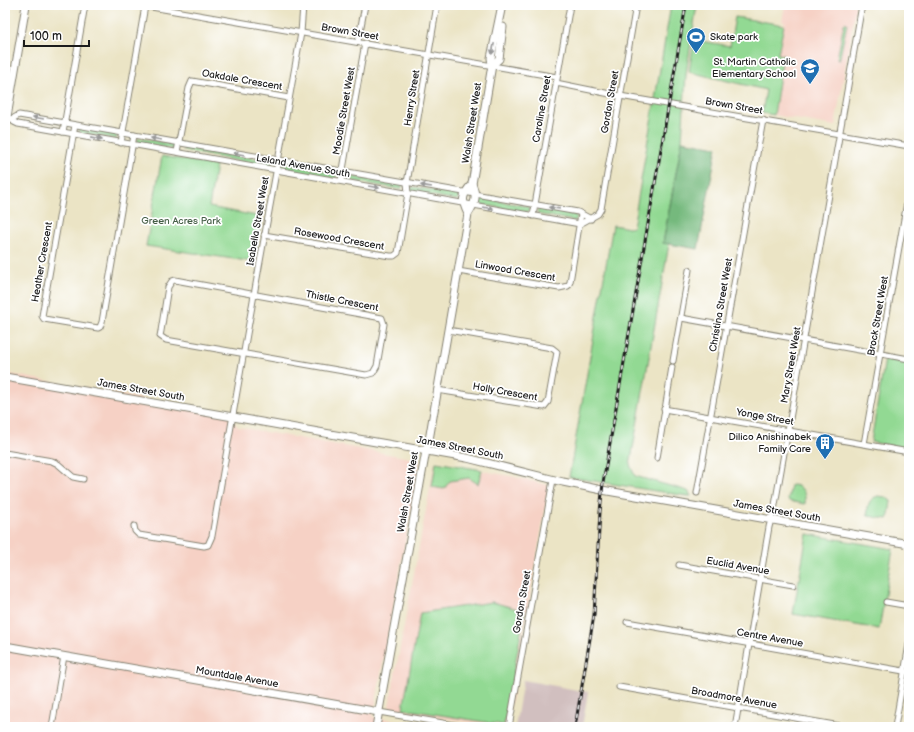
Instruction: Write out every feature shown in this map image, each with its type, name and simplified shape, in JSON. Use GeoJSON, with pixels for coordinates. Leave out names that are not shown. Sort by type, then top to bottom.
{"type":"FeatureCollection","features":[{"type":"Feature","properties":{"kind":"street"},"geometry":{"type":"LineString","coordinates":[[5,129],[26,5]]}},
{"type":"Feature","properties":{"kind":"street"},"geometry":{"type":"LineString","coordinates":[[63,132],[85,5]]}},
{"type":"Feature","properties":{"kind":"street"},"geometry":{"type":"LineString","coordinates":[[121,142],[143,5]]}},
{"type":"Feature","properties":{"kind":"street","name":"Brown Street"},"geometry":{"type":"LineString","coordinates":[[143,5],[557,77]]}},
{"type":"Feature","properties":{"kind":"street","name":"Isabella Street West"},"geometry":{"type":"LineString","coordinates":[[134,526],[135,531],[139,534],[204,546],[208,545],[212,536],[264,235],[301,33],[303,5]]}},
{"type":"Feature","properties":{"kind":"street"},"geometry":{"type":"LineString","coordinates":[[358,42],[365,5]]}},
{"type":"Feature","properties":{"kind":"street","name":"Henry Street"},"geometry":{"type":"LineString","coordinates":[[408,193],[407,183],[437,5]]}},
{"type":"Feature","properties":{"kind":"street","name":"Walsh Street West"},"geometry":{"type":"LineString","coordinates":[[472,184],[502,5]]}},
{"type":"Feature","properties":{"kind":"street","name":"Walsh Street West"},"geometry":{"type":"LineString","coordinates":[[492,65],[499,59],[506,5]]}},
{"type":"Feature","properties":{"kind":"street","name":"Caroline Street"},"geometry":{"type":"LineString","coordinates":[[533,216],[570,5]]}},
{"type":"Feature","properties":{"kind":"street","name":"Gordon Street"},"geometry":{"type":"LineString","coordinates":[[591,219],[600,212],[602,203],[636,5]]}},
{"type":"Feature","properties":{"kind":"street","name":"Mary Street West"},"geometry":{"type":"LineString","coordinates":[[735,727],[862,5]]}},
{"type":"Feature","properties":{"kind":"street","name":"Moodie Street West"},"geometry":{"type":"LineString","coordinates":[[341,181],[365,43]]}},
{"type":"Feature","properties":{"kind":"street","name":"Oakdale Crescent"},"geometry":{"type":"LineString","coordinates":[[177,152],[189,88],[192,81],[289,98]]}},
{"type":"Feature","properties":{"kind":"street","name":"Brown Street"},"geometry":{"type":"LineString","coordinates":[[556,83],[620,96],[909,146]]}},
{"type":"Feature","properties":{"kind":"street","name":"Leland Avenue South"},"geometry":{"type":"LineString","coordinates":[[8,116],[19,115],[578,212],[591,219]]}},
{"type":"Feature","properties":{"kind":"street","name":"Leland Avenue South"},"geometry":{"type":"LineString","coordinates":[[8,116],[18,124],[580,224]]}},
{"type":"Feature","properties":{"kind":"street","name":"Christina Street West"},"geometry":{"type":"LineString","coordinates":[[697,493],[763,120]]}},
{"type":"Feature","properties":{"kind":"street","name":"Heather Crescent"},"geometry":{"type":"LineString","coordinates":[[75,125],[42,318],[95,328],[98,328],[101,325],[134,135]]}},
{"type":"Feature","properties":{"kind":"street"},"geometry":{"type":"LineString","coordinates":[[468,214],[463,203],[464,192],[472,184],[476,194]]}},
{"type":"Feature","properties":{"kind":"street","name":"Brock Street West"},"geometry":{"type":"LineString","coordinates":[[864,444],[909,191]]}},
{"type":"Feature","properties":{"kind":"street","name":"Rosewood Crescent"},"geometry":{"type":"LineString","coordinates":[[264,235],[394,256],[398,252],[408,193]]}},
{"type":"Feature","properties":{"kind":"street","name":"Walsh Street West"},"geometry":{"type":"LineString","coordinates":[[376,727],[438,390],[468,214],[474,205],[476,194]]}},
{"type":"Feature","properties":{"kind":"street","name":"Linwood Crescent"},"geometry":{"type":"LineString","coordinates":[[458,271],[559,288],[568,286],[570,282],[581,214]]}},
{"type":"Feature","properties":{"kind":"street"},"geometry":{"type":"LineString","coordinates":[[580,224],[591,219]]}},
{"type":"Feature","properties":{"kind":"street"},"geometry":{"type":"LineString","coordinates":[[673,361],[689,270]]}},
{"type":"Feature","properties":{"kind":"street"},"geometry":{"type":"LineString","coordinates":[[243,354],[163,339],[160,336],[160,333],[168,287],[169,283],[175,280],[254,294]]}},
{"type":"Feature","properties":{"kind":"street","name":"Thistle Crescent"},"geometry":{"type":"LineString","coordinates":[[243,354],[366,375],[373,373],[378,366],[384,324],[382,318],[254,294]]}},
{"type":"Feature","properties":{"kind":"street"},"geometry":{"type":"LineString","coordinates":[[681,318],[909,359]]}},
{"type":"Feature","properties":{"kind":"street","name":"Holly Crescent"},"geometry":{"type":"LineString","coordinates":[[438,390],[544,407],[548,402],[557,352],[552,348],[448,330]]}},
{"type":"Feature","properties":{"kind":"street"},"geometry":{"type":"LineString","coordinates":[[656,458],[672,367]]}},
{"type":"Feature","properties":{"kind":"street","name":"James Street South"},"geometry":{"type":"LineString","coordinates":[[5,378],[426,451],[488,463],[553,480],[602,490],[909,544]]}},
{"type":"Feature","properties":{"kind":"street","name":"Yonge Street"},"geometry":{"type":"LineString","coordinates":[[664,409],[909,452]]}},
{"type":"Feature","properties":{"kind":"street"},"geometry":{"type":"LineString","coordinates":[[5,452],[52,461],[58,464],[73,477],[83,479]]}},
{"type":"Feature","properties":{"kind":"street","name":"Gordon Street"},"geometry":{"type":"LineString","coordinates":[[509,727],[553,480]]}},
{"type":"Feature","properties":{"kind":"street","name":"Euclid Avenue"},"geometry":{"type":"LineString","coordinates":[[679,565],[793,585]]}},
{"type":"Feature","properties":{"kind":"street"},"geometry":{"type":"LineString","coordinates":[[886,602],[909,606]]}},
{"type":"Feature","properties":{"kind":"street","name":"Centre Avenue"},"geometry":{"type":"LineString","coordinates":[[627,622],[907,671]]}},
{"type":"Feature","properties":{"kind":"street"},"geometry":{"type":"LineString","coordinates":[[894,727],[907,671],[909,644]]}},
{"type":"Feature","properties":{"kind":"street","name":"Mountdale Avenue"},"geometry":{"type":"LineString","coordinates":[[5,646],[466,727]]}},
{"type":"Feature","properties":{"kind":"street"},"geometry":{"type":"LineString","coordinates":[[52,727],[64,656]]}},
{"type":"Feature","properties":{"kind":"street","name":"Broadmore Avenue"},"geometry":{"type":"LineString","coordinates":[[619,687],[846,727]]}},
{"type":"Feature","properties":{"kind":"shaded area","name":"St. Martin Catholic Elementary School"},"geometry":{"type":"Polygon","coordinates":[[[785,5],[856,5],[835,126],[774,115],[783,56],[778,55],[785,22],[782,21],[785,5]]]}},
{"type":"Feature","properties":{"kind":"shaded area"},"geometry":{"type":"Polygon","coordinates":[[[5,373],[227,415],[238,427],[416,459],[420,461],[373,717],[440,727],[5,727],[5,373]]]}},
{"type":"Feature","properties":{"kind":"shaded area"},"geometry":{"type":"Polygon","coordinates":[[[435,462],[510,476],[548,485],[549,487],[507,725],[505,727],[495,727],[391,709],[389,706],[435,462]]]}},
{"type":"Feature","properties":{"kind":"shaded area"},"geometry":{"type":"Polygon","coordinates":[[[523,680],[588,692],[582,727],[515,727],[523,680]]]}},
{"type":"Feature","properties":{"kind":"green space"},"geometry":{"type":"Polygon","coordinates":[[[671,5],[697,5],[686,74],[682,141],[663,243],[669,244],[630,465],[635,476],[688,491],[691,496],[569,477],[613,225],[629,228],[633,227],[671,5]]]}},
{"type":"Feature","properties":{"kind":"green space"},"geometry":{"type":"Polygon","coordinates":[[[735,17],[784,25],[778,54],[783,55],[774,115],[762,113],[766,90],[689,72],[694,40],[730,46],[735,17]]]}},
{"type":"Feature","properties":{"kind":"green space"},"geometry":{"type":"Polygon","coordinates":[[[846,22],[847,24],[839,61],[837,59],[844,24],[846,22]]]}},
{"type":"Feature","properties":{"kind":"green space"},"geometry":{"type":"Polygon","coordinates":[[[79,128],[116,134],[117,137],[116,139],[81,133],[78,130],[79,128]]]}},
{"type":"Feature","properties":{"kind":"green space"},"geometry":{"type":"Polygon","coordinates":[[[139,138],[173,144],[174,148],[138,143],[137,141],[139,138]]]}},
{"type":"Feature","properties":{"kind":"green space"},"geometry":{"type":"Polygon","coordinates":[[[682,141],[717,147],[698,249],[663,243],[682,141]]]}},
{"type":"Feature","properties":{"kind":"green space"},"geometry":{"type":"Polygon","coordinates":[[[185,147],[270,161],[272,164],[271,167],[184,151],[183,149],[185,147]]]}},
{"type":"Feature","properties":{"kind":"green space","name":"Green Acres Park"},"geometry":{"type":"Polygon","coordinates":[[[162,156],[216,165],[209,207],[262,217],[254,262],[146,246],[162,156]]]}},
{"type":"Feature","properties":{"kind":"green space"},"geometry":{"type":"Polygon","coordinates":[[[283,164],[335,173],[337,176],[334,178],[282,169],[281,166],[283,164]]]}},
{"type":"Feature","properties":{"kind":"green space"},"geometry":{"type":"Polygon","coordinates":[[[348,176],[400,184],[402,185],[402,188],[399,189],[348,180],[346,177],[348,176]]]}},
{"type":"Feature","properties":{"kind":"green space"},"geometry":{"type":"Polygon","coordinates":[[[412,187],[458,194],[460,197],[457,200],[413,192],[411,191],[412,187]]]}},
{"type":"Feature","properties":{"kind":"green space"},"geometry":{"type":"Polygon","coordinates":[[[481,198],[526,206],[529,208],[529,211],[525,212],[479,204],[478,200],[481,198]]]}},
{"type":"Feature","properties":{"kind":"green space"},"geometry":{"type":"Polygon","coordinates":[[[540,208],[575,215],[577,218],[575,221],[538,214],[537,211],[540,208]]]}},
{"type":"Feature","properties":{"kind":"green space"},"geometry":{"type":"Polygon","coordinates":[[[885,359],[909,363],[909,449],[871,442],[885,359]]]}},
{"type":"Feature","properties":{"kind":"green space"},"geometry":{"type":"Polygon","coordinates":[[[436,462],[482,470],[478,484],[469,478],[450,481],[444,489],[432,487],[436,462]]]}},
{"type":"Feature","properties":{"kind":"green space"},"geometry":{"type":"Polygon","coordinates":[[[791,485],[798,486],[803,490],[805,504],[788,500],[791,485]]]}},
{"type":"Feature","properties":{"kind":"green space"},"geometry":{"type":"Polygon","coordinates":[[[878,496],[885,497],[891,501],[887,519],[868,516],[870,501],[878,496]]]}},
{"type":"Feature","properties":{"kind":"green space"},"geometry":{"type":"Polygon","coordinates":[[[807,534],[893,549],[879,629],[793,614],[807,534]]]}},
{"type":"Feature","properties":{"kind":"green space"},"geometry":{"type":"Polygon","coordinates":[[[492,602],[525,611],[504,725],[403,709],[420,613],[492,602]]]}},
{"type":"Feature","properties":{"kind":"railway"},"geometry":{"type":"LineString","coordinates":[[575,727],[594,615],[603,483],[686,5]]}},
{"type":"Feature","properties":{"kind":"place","name":"Skate park"},"geometry":{"type":"Point","coordinates":[696,54]}},
{"type":"Feature","properties":{"kind":"place","name":"St. Martin Catholic Elementary School"},"geometry":{"type":"Point","coordinates":[810,85]}},
{"type":"Feature","properties":{"kind":"place","name":"Dilico Anishinabek Family Care"},"geometry":{"type":"Point","coordinates":[825,460]}}]}
